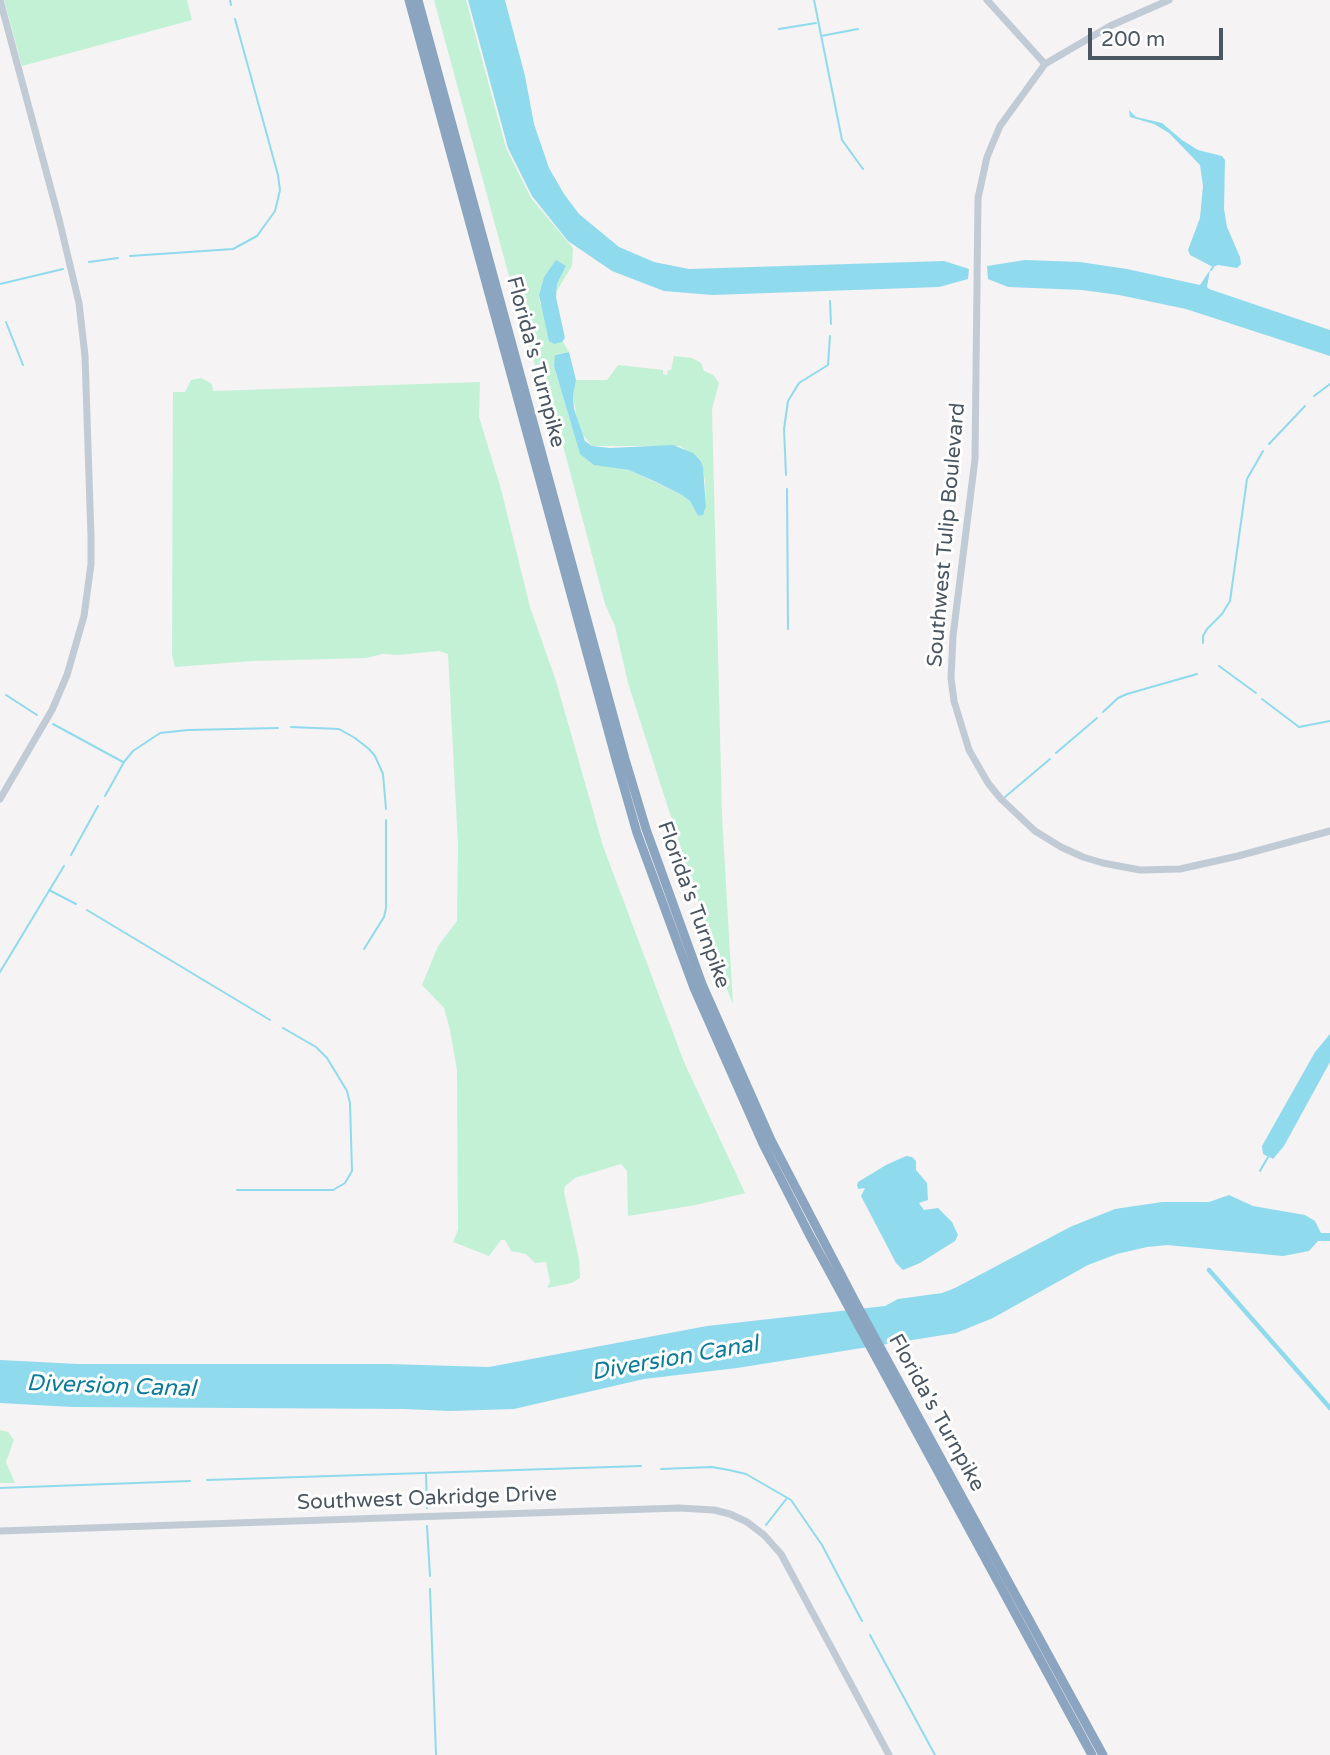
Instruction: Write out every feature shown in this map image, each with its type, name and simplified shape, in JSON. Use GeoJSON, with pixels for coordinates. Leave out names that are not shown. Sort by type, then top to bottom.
{"type":"FeatureCollection","features":[{"type":"Feature","properties":{"kind":"highway","name":"Florida's Turnpike"},"geometry":{"type":"LineString","coordinates":[[409,0],[637,833],[694,988],[763,1144],[1103,1755]]}},
{"type":"Feature","properties":{"kind":"highway","name":"Florida's Turnpike"},"geometry":{"type":"LineString","coordinates":[[418,0],[646,830],[702,984],[734,1061],[851,1303]]}},
{"type":"Feature","properties":{"kind":"highway","name":"Florida's Turnpike"},"geometry":{"type":"LineString","coordinates":[[880,1356],[1092,1755]]}},
{"type":"Feature","properties":{"kind":"street"},"geometry":{"type":"LineString","coordinates":[[0,0],[79,303],[85,356],[91,564],[84,616],[67,676],[52,710],[0,799]]}},
{"type":"Feature","properties":{"kind":"street"},"geometry":{"type":"LineString","coordinates":[[987,0],[1045,64]]}},
{"type":"Feature","properties":{"kind":"street","name":"Southwest Tulip Boulevard"},"geometry":{"type":"LineString","coordinates":[[1168,0],[1110,26],[1045,64],[1000,127],[987,158],[978,198],[975,459],[951,659],[954,701],[969,750],[988,783],[1001,799],[1035,831],[1061,847],[1103,863],[1140,870],[1180,869],[1330,831]]}},
{"type":"Feature","properties":{"kind":"street","name":"Southwest Oakridge Drive"},"geometry":{"type":"LineString","coordinates":[[0,1531],[655,1509],[713,1510],[730,1514],[747,1522],[764,1535],[781,1555],[889,1755]]}},
{"type":"Feature","properties":{"kind":"green space"},"geometry":{"type":"Polygon","coordinates":[[[4,0],[187,0],[192,20],[22,66],[4,0]]]}},
{"type":"Feature","properties":{"kind":"green space"},"geometry":{"type":"Polygon","coordinates":[[[434,0],[466,0],[506,148],[531,198],[573,248],[572,266],[556,292],[566,266],[544,277],[539,295],[540,303],[569,352],[556,354],[554,366],[579,450],[682,495],[690,501],[698,516],[705,512],[706,507],[701,460],[680,446],[592,446],[582,434],[573,396],[576,380],[607,380],[618,365],[663,370],[663,374],[667,375],[674,356],[692,358],[701,363],[704,371],[713,375],[719,383],[712,409],[722,816],[733,1004],[628,683],[615,626],[605,604],[555,415],[532,356],[513,291],[434,0]]]}},
{"type":"Feature","properties":{"kind":"green space"},"geometry":{"type":"Polygon","coordinates":[[[201,378],[212,384],[213,391],[480,382],[479,417],[501,489],[530,607],[556,681],[603,846],[684,1062],[745,1193],[696,1205],[628,1216],[627,1171],[621,1164],[575,1178],[565,1186],[564,1192],[579,1259],[580,1278],[572,1283],[547,1288],[550,1282],[546,1262],[535,1263],[526,1254],[511,1251],[505,1240],[501,1240],[489,1256],[453,1242],[458,1230],[457,1070],[444,1008],[422,985],[438,946],[457,921],[458,846],[448,654],[439,651],[383,654],[366,658],[253,661],[175,667],[172,655],[173,392],[185,392],[191,380],[201,378]]]}},
{"type":"Feature","properties":{"kind":"green space"},"geometry":{"type":"Polygon","coordinates":[[[0,1430],[8,1432],[14,1440],[6,1462],[15,1483],[0,1483],[0,1430]]]}},
{"type":"Feature","properties":{"kind":"water"},"geometry":{"type":"Polygon","coordinates":[[[468,0],[505,0],[525,76],[534,124],[549,168],[579,214],[619,247],[654,262],[689,269],[944,261],[969,269],[968,279],[939,287],[712,295],[664,291],[612,271],[568,241],[532,196],[508,148],[468,0]]]}},
{"type":"Feature","properties":{"kind":"water"},"geometry":{"type":"Polygon","coordinates":[[[1129,110],[1136,117],[1162,123],[1198,150],[1222,156],[1225,160],[1224,209],[1227,227],[1240,257],[1241,264],[1237,268],[1218,265],[1213,267],[1190,255],[1188,250],[1200,218],[1203,186],[1200,165],[1169,133],[1154,124],[1130,117],[1129,110]]]}},
{"type":"Feature","properties":{"kind":"water"},"geometry":{"type":"Polygon","coordinates":[[[556,260],[566,266],[557,284],[556,297],[565,338],[554,344],[549,341],[539,295],[544,277],[556,260]]]}},
{"type":"Feature","properties":{"kind":"water"},"geometry":{"type":"Polygon","coordinates":[[[1025,260],[1080,262],[1200,285],[1210,270],[1207,287],[1209,289],[1330,330],[1330,356],[1186,309],[1082,290],[1008,287],[988,279],[987,266],[1025,260]]]}},
{"type":"Feature","properties":{"kind":"water"},"geometry":{"type":"Polygon","coordinates":[[[569,352],[576,380],[574,409],[585,441],[592,446],[610,448],[673,445],[693,453],[703,467],[706,507],[703,515],[698,516],[690,501],[682,495],[656,482],[629,470],[594,465],[580,454],[554,366],[555,355],[569,352]]]}},
{"type":"Feature","properties":{"kind":"water"},"geometry":{"type":"Polygon","coordinates":[[[1330,1034],[1330,1062],[1284,1146],[1273,1159],[1263,1154],[1262,1146],[1315,1052],[1330,1034]]]}},
{"type":"Feature","properties":{"kind":"water"},"geometry":{"type":"Polygon","coordinates":[[[906,1156],[916,1161],[916,1170],[927,1183],[928,1200],[919,1203],[924,1210],[938,1208],[952,1222],[958,1235],[955,1241],[920,1263],[903,1270],[896,1263],[861,1196],[865,1188],[858,1189],[857,1185],[886,1165],[906,1156]]]}},
{"type":"Feature","properties":{"kind":"water","name":"Diversion Canal"},"geometry":{"type":"Polygon","coordinates":[[[1229,1195],[1253,1206],[1305,1215],[1315,1221],[1321,1233],[1330,1233],[1330,1241],[1318,1241],[1309,1251],[1283,1256],[1167,1245],[1147,1247],[1088,1265],[993,1318],[956,1333],[737,1368],[644,1379],[514,1409],[450,1411],[72,1407],[0,1403],[0,1360],[78,1364],[388,1364],[489,1367],[707,1326],[885,1306],[898,1299],[942,1293],[955,1288],[1070,1227],[1115,1209],[1162,1202],[1209,1202],[1229,1195]]]}},
{"type":"Feature","properties":{"kind":"waterway"},"geometry":{"type":"LineString","coordinates":[[230,0],[231,5]]}},
{"type":"Feature","properties":{"kind":"waterway"},"geometry":{"type":"LineString","coordinates":[[814,0],[842,140],[863,169]]}},
{"type":"Feature","properties":{"kind":"waterway"},"geometry":{"type":"LineString","coordinates":[[130,256],[233,249],[257,236],[275,211],[280,190],[278,175],[235,19]]}},
{"type":"Feature","properties":{"kind":"waterway"},"geometry":{"type":"LineString","coordinates":[[779,29],[816,23]]}},
{"type":"Feature","properties":{"kind":"waterway"},"geometry":{"type":"LineString","coordinates":[[821,36],[858,29]]}},
{"type":"Feature","properties":{"kind":"waterway"},"geometry":{"type":"LineString","coordinates":[[89,262],[118,258]]}},
{"type":"Feature","properties":{"kind":"waterway"},"geometry":{"type":"LineString","coordinates":[[0,284],[63,269]]}},
{"type":"Feature","properties":{"kind":"waterway"},"geometry":{"type":"LineString","coordinates":[[830,301],[831,324]]}},
{"type":"Feature","properties":{"kind":"waterway"},"geometry":{"type":"LineString","coordinates":[[6,322],[23,365]]}},
{"type":"Feature","properties":{"kind":"waterway"},"geometry":{"type":"LineString","coordinates":[[786,475],[784,429],[788,401],[799,383],[828,365],[830,336]]}},
{"type":"Feature","properties":{"kind":"waterway"},"geometry":{"type":"LineString","coordinates":[[1314,396],[1330,384]]}},
{"type":"Feature","properties":{"kind":"waterway"},"geometry":{"type":"LineString","coordinates":[[1269,444],[1305,406]]}},
{"type":"Feature","properties":{"kind":"waterway"},"geometry":{"type":"LineString","coordinates":[[1203,643],[1207,629],[1230,601],[1247,479],[1263,451]]}},
{"type":"Feature","properties":{"kind":"waterway"},"geometry":{"type":"LineString","coordinates":[[787,489],[788,629]]}},
{"type":"Feature","properties":{"kind":"waterway"},"geometry":{"type":"LineString","coordinates":[[1219,666],[1256,693]]}},
{"type":"Feature","properties":{"kind":"waterway"},"geometry":{"type":"LineString","coordinates":[[1103,712],[1118,698],[1127,694],[1197,674]]}},
{"type":"Feature","properties":{"kind":"waterway"},"geometry":{"type":"LineString","coordinates":[[6,695],[37,715]]}},
{"type":"Feature","properties":{"kind":"waterway"},"geometry":{"type":"LineString","coordinates":[[1262,699],[1299,727],[1330,721]]}},
{"type":"Feature","properties":{"kind":"waterway"},"geometry":{"type":"LineString","coordinates":[[1056,753],[1097,718]]}},
{"type":"Feature","properties":{"kind":"waterway"},"geometry":{"type":"LineString","coordinates":[[53,724],[123,762]]}},
{"type":"Feature","properties":{"kind":"waterway"},"geometry":{"type":"LineString","coordinates":[[291,727],[339,729],[369,749],[383,774],[386,809]]}},
{"type":"Feature","properties":{"kind":"waterway"},"geometry":{"type":"LineString","coordinates":[[105,796],[133,751],[160,733],[278,728]]}},
{"type":"Feature","properties":{"kind":"waterway"},"geometry":{"type":"LineString","coordinates":[[1005,797],[1050,759]]}},
{"type":"Feature","properties":{"kind":"waterway"},"geometry":{"type":"LineString","coordinates":[[71,855],[98,806]]}},
{"type":"Feature","properties":{"kind":"waterway"},"geometry":{"type":"LineString","coordinates":[[364,949],[384,917],[386,908],[386,820]]}},
{"type":"Feature","properties":{"kind":"waterway"},"geometry":{"type":"LineString","coordinates":[[0,972],[64,866]]}},
{"type":"Feature","properties":{"kind":"waterway"},"geometry":{"type":"LineString","coordinates":[[49,890],[76,904]]}},
{"type":"Feature","properties":{"kind":"waterway"},"geometry":{"type":"LineString","coordinates":[[87,910],[270,1020]]}},
{"type":"Feature","properties":{"kind":"waterway"},"geometry":{"type":"LineString","coordinates":[[237,1190],[333,1190],[345,1183],[352,1171],[350,1103],[347,1091],[327,1058],[316,1047],[283,1028]]}},
{"type":"Feature","properties":{"kind":"waterway"},"geometry":{"type":"LineString","coordinates":[[1260,1171],[1268,1157]]}},
{"type":"Feature","properties":{"kind":"waterway"},"geometry":{"type":"LineString","coordinates":[[1209,1270],[1330,1408]]}},
{"type":"Feature","properties":{"kind":"waterway"},"geometry":{"type":"LineString","coordinates":[[207,1480],[641,1466]]}},
{"type":"Feature","properties":{"kind":"waterway"},"geometry":{"type":"LineString","coordinates":[[661,1469],[712,1467],[746,1474],[791,1500],[822,1545],[862,1621]]}},
{"type":"Feature","properties":{"kind":"waterway"},"geometry":{"type":"LineString","coordinates":[[426,1474],[427,1508]]}},
{"type":"Feature","properties":{"kind":"waterway"},"geometry":{"type":"LineString","coordinates":[[0,1488],[190,1481]]}},
{"type":"Feature","properties":{"kind":"waterway"},"geometry":{"type":"LineString","coordinates":[[766,1525],[787,1498]]}},
{"type":"Feature","properties":{"kind":"waterway"},"geometry":{"type":"LineString","coordinates":[[427,1526],[430,1576]]}},
{"type":"Feature","properties":{"kind":"waterway"},"geometry":{"type":"LineString","coordinates":[[430,1589],[436,1755]]}},
{"type":"Feature","properties":{"kind":"waterway"},"geometry":{"type":"LineString","coordinates":[[870,1635],[935,1755]]}}]}
